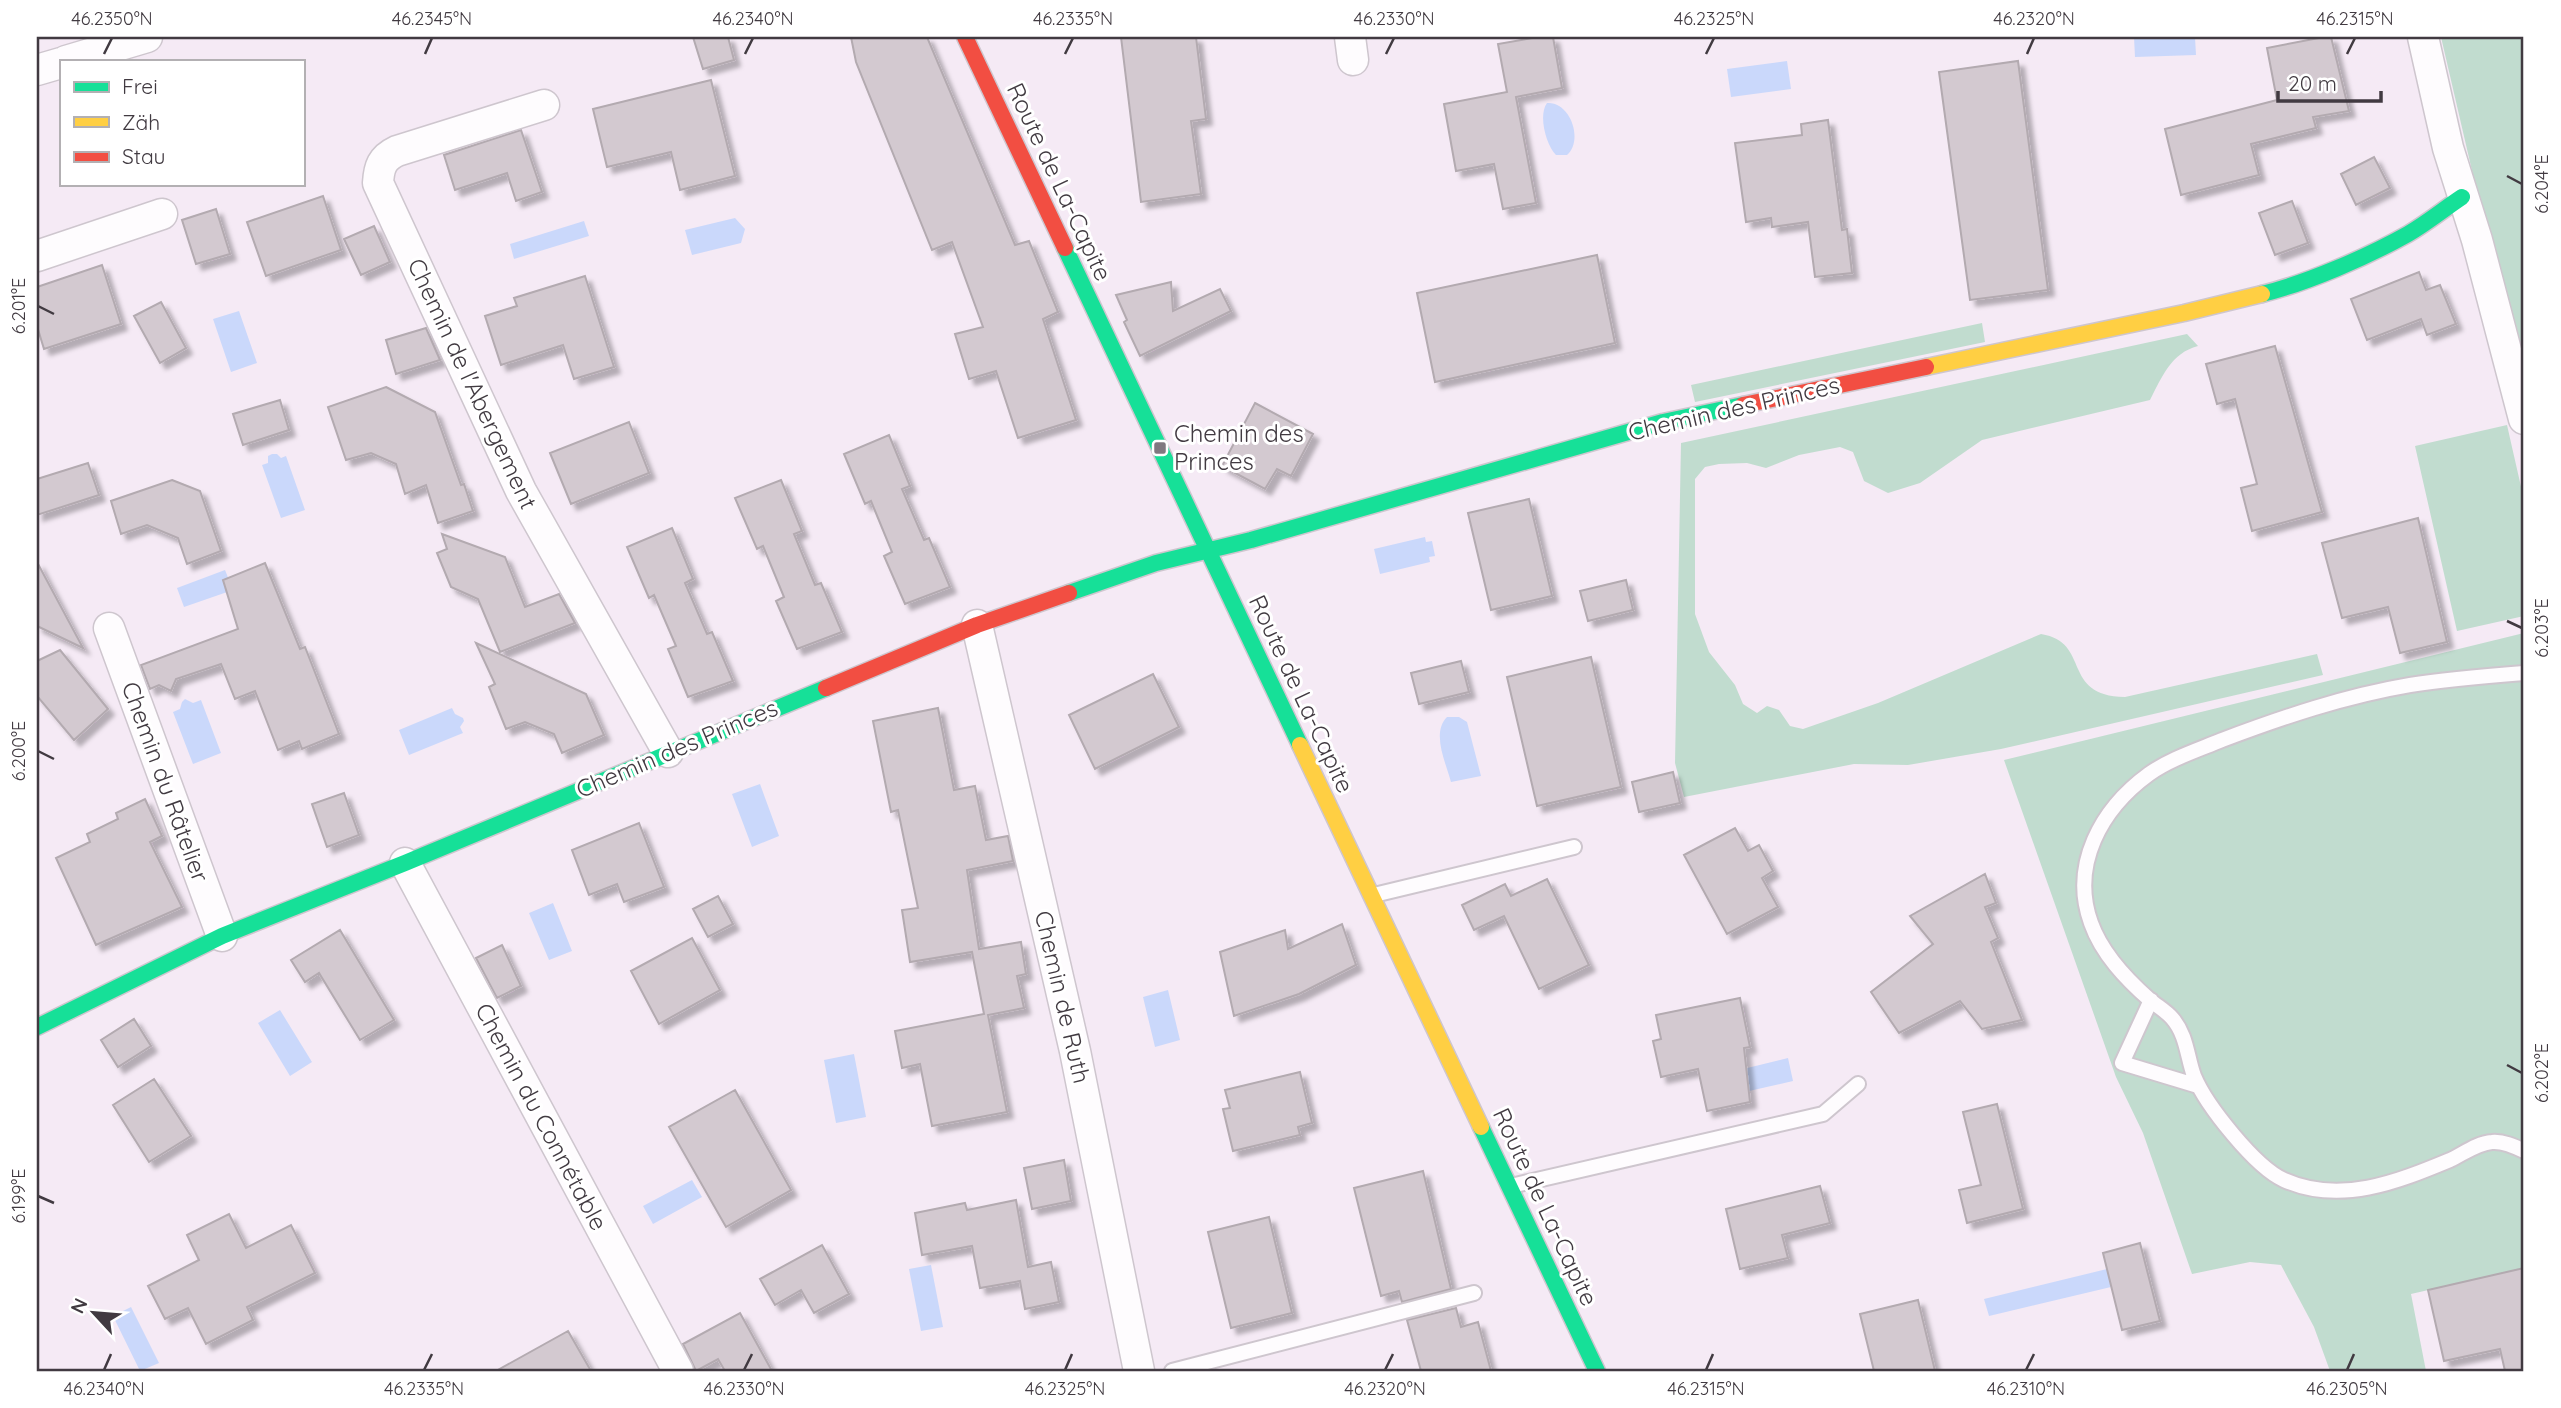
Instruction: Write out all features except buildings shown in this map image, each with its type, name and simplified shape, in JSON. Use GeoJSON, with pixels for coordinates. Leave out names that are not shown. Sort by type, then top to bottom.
{"type":"FeatureCollection","features":[{"type":"Feature","properties":{"kind":"street"},"geometry":{"type":"LineString","coordinates":[[71,60],[147,37]]}},
{"type":"Feature","properties":{"kind":"street","name":"Route de La-Capite"},"geometry":{"type":"LineString","coordinates":[[965,37],[1597,1371]]}},
{"type":"Feature","properties":{"kind":"street"},"geometry":{"type":"LineString","coordinates":[[2423,37],[2448,148],[2477,240],[2524,419]]}},
{"type":"Feature","properties":{"kind":"street"},"geometry":{"type":"LineString","coordinates":[[37,70],[60,63]]}},
{"type":"Feature","properties":{"kind":"street","name":"Chemin de l'Abergement"},"geometry":{"type":"LineString","coordinates":[[544,105],[397,150],[382,162],[378,183],[521,491],[668,752]]}},
{"type":"Feature","properties":{"kind":"street","name":"Chemin des Princes"},"geometry":{"type":"LineString","coordinates":[[37,1027],[222,936],[405,863],[977,625],[1156,563],[1251,540],[1664,422],[2184,313],[2290,287],[2385,245],[2462,197]]}},
{"type":"Feature","properties":{"kind":"street"},"geometry":{"type":"LineString","coordinates":[[37,256],[162,214]]}},
{"type":"Feature","properties":{"kind":"street","name":"Chemin de Ruth"},"geometry":{"type":"LineString","coordinates":[[977,625],[1075,1051],[1139,1371]]}},
{"type":"Feature","properties":{"kind":"street","name":"Chemin du Râtelier"},"geometry":{"type":"LineString","coordinates":[[109,628],[222,936]]}},
{"type":"Feature","properties":{"kind":"street","name":"Chemin du Connétable"},"geometry":{"type":"LineString","coordinates":[[405,863],[678,1371]]}},
{"type":"Feature","properties":{"kind":"lane"},"geometry":{"type":"LineString","coordinates":[[2524,673],[2410,685],[2323,705],[2210,745],[2159,768],[2123,797],[2100,827],[2087,859],[2082,889],[2091,926],[2101,944],[2127,979],[2172,1017],[2183,1035],[2189,1064],[2198,1086],[2220,1118],[2269,1171],[2281,1179],[2318,1190],[2336,1192],[2386,1184],[2419,1173],[2490,1142],[2501,1142],[2524,1152]]}},
{"type":"Feature","properties":{"kind":"lane"},"geometry":{"type":"LineString","coordinates":[[1371,896],[1574,847]]}},
{"type":"Feature","properties":{"kind":"lane"},"geometry":{"type":"LineString","coordinates":[[2151,1000],[2122,1063],[2198,1086]]}},
{"type":"Feature","properties":{"kind":"lane"},"geometry":{"type":"LineString","coordinates":[[1511,1186],[1824,1114],[1858,1084]]}},
{"type":"Feature","properties":{"kind":"lane"},"geometry":{"type":"LineString","coordinates":[[1172,1371],[1475,1293]]}},
{"type":"Feature","properties":{"kind":"green space"},"geometry":{"type":"Polygon","coordinates":[[[2441,37],[2524,37],[2524,361],[2473,175],[2441,37]]]}},
{"type":"Feature","properties":{"kind":"green space"},"geometry":{"type":"Polygon","coordinates":[[[1982,323],[1985,342],[1695,402],[1691,385],[1982,323]]]}},
{"type":"Feature","properties":{"kind":"green space"},"geometry":{"type":"Polygon","coordinates":[[[2187,334],[2198,346],[2174,360],[2150,400],[1982,440],[1920,483],[1888,493],[1864,481],[1853,452],[1840,447],[1799,455],[1766,468],[1747,463],[1705,467],[1695,479],[1695,614],[1709,652],[1735,685],[1743,704],[1757,713],[1767,706],[1779,710],[1790,726],[1803,729],[1878,703],[2041,634],[2057,639],[2066,647],[2083,679],[2092,688],[2105,694],[2125,697],[2317,654],[2323,675],[2001,749],[1908,765],[1854,764],[1684,797],[1675,763],[1681,443],[2187,334]]]}},
{"type":"Feature","properties":{"kind":"green space"},"geometry":{"type":"Polygon","coordinates":[[[2507,425],[2524,500],[2524,616],[2457,631],[2415,446],[2507,425]]]}},
{"type":"Feature","properties":{"kind":"green space"},"geometry":{"type":"Polygon","coordinates":[[[2524,633],[2524,1268],[2411,1294],[2426,1371],[2330,1371],[2314,1327],[2281,1265],[2250,1262],[2192,1274],[2143,1133],[2116,1077],[2004,760],[2524,633]]]}},
{"type":"Feature","properties":{"kind":"water"},"geometry":{"type":"Polygon","coordinates":[[[2134,37],[2195,37],[2196,55],[2135,57],[2134,37]]]}},
{"type":"Feature","properties":{"kind":"water"},"geometry":{"type":"Polygon","coordinates":[[[1787,61],[1791,89],[1731,97],[1727,69],[1787,61]]]}},
{"type":"Feature","properties":{"kind":"water"},"geometry":{"type":"Polygon","coordinates":[[[1547,103],[1562,108],[1572,123],[1574,140],[1567,155],[1556,155],[1546,137],[1543,115],[1547,103]]]}},
{"type":"Feature","properties":{"kind":"water"},"geometry":{"type":"Polygon","coordinates":[[[735,218],[745,229],[741,243],[692,255],[685,230],[735,218]]]}},
{"type":"Feature","properties":{"kind":"water"},"geometry":{"type":"Polygon","coordinates":[[[584,221],[589,236],[514,259],[510,244],[584,221]]]}},
{"type":"Feature","properties":{"kind":"water"},"geometry":{"type":"Polygon","coordinates":[[[239,311],[257,363],[231,372],[213,319],[239,311]]]}},
{"type":"Feature","properties":{"kind":"water"},"geometry":{"type":"Polygon","coordinates":[[[272,454],[281,458],[286,456],[305,510],[281,518],[262,465],[268,463],[268,456],[272,454]]]}},
{"type":"Feature","properties":{"kind":"water"},"geometry":{"type":"Polygon","coordinates":[[[1425,537],[1426,542],[1432,541],[1435,556],[1429,557],[1430,562],[1380,574],[1374,549],[1425,537]]]}},
{"type":"Feature","properties":{"kind":"water"},"geometry":{"type":"Polygon","coordinates":[[[225,570],[233,590],[184,607],[177,588],[225,570]]]}},
{"type":"Feature","properties":{"kind":"water"},"geometry":{"type":"Polygon","coordinates":[[[185,699],[193,703],[201,700],[221,753],[193,764],[173,712],[180,709],[185,699]]]}},
{"type":"Feature","properties":{"kind":"water"},"geometry":{"type":"Polygon","coordinates":[[[452,708],[455,714],[463,718],[460,727],[463,733],[409,755],[399,730],[452,708]]]}},
{"type":"Feature","properties":{"kind":"water"},"geometry":{"type":"Polygon","coordinates":[[[1447,717],[1459,717],[1467,722],[1481,776],[1451,782],[1440,740],[1442,724],[1447,717]]]}},
{"type":"Feature","properties":{"kind":"water"},"geometry":{"type":"Polygon","coordinates":[[[760,784],[779,836],[752,847],[732,794],[760,784]]]}},
{"type":"Feature","properties":{"kind":"water"},"geometry":{"type":"Polygon","coordinates":[[[553,903],[572,951],[549,960],[529,913],[553,903]]]}},
{"type":"Feature","properties":{"kind":"water"},"geometry":{"type":"Polygon","coordinates":[[[1168,990],[1180,1040],[1155,1047],[1143,997],[1168,990]]]}},
{"type":"Feature","properties":{"kind":"water"},"geometry":{"type":"Polygon","coordinates":[[[280,1010],[312,1062],[290,1076],[258,1023],[280,1010]]]}},
{"type":"Feature","properties":{"kind":"water"},"geometry":{"type":"Polygon","coordinates":[[[854,1054],[866,1117],[836,1123],[824,1060],[854,1054]]]}},
{"type":"Feature","properties":{"kind":"water"},"geometry":{"type":"Polygon","coordinates":[[[1788,1058],[1793,1081],[1749,1091],[1735,1071],[1788,1058]]]}},
{"type":"Feature","properties":{"kind":"water"},"geometry":{"type":"Polygon","coordinates":[[[692,1180],[702,1197],[653,1224],[643,1206],[692,1180]]]}},
{"type":"Feature","properties":{"kind":"water"},"geometry":{"type":"Polygon","coordinates":[[[931,1265],[943,1327],[921,1331],[909,1269],[931,1265]]]}},
{"type":"Feature","properties":{"kind":"water"},"geometry":{"type":"Polygon","coordinates":[[[2107,1269],[2111,1287],[1989,1316],[1984,1299],[2107,1269]]]}},
{"type":"Feature","properties":{"kind":"water"},"geometry":{"type":"Polygon","coordinates":[[[131,1307],[159,1363],[140,1371],[113,1316],[131,1307]]]}},
{"type":"Feature","properties":{"kind":"traffic: fast"},"geometry":{"type":"LineString","coordinates":[[2262,294],[2317,276],[2374,252],[2415,230],[2462,197]]}},
{"type":"Feature","properties":{"kind":"traffic: fast"},"geometry":{"type":"LineString","coordinates":[[1065,248],[1300,745]]}},
{"type":"Feature","properties":{"kind":"traffic: fast"},"geometry":{"type":"LineString","coordinates":[[1069,593],[1156,563],[1251,540],[1663,422],[1743,405]]}},
{"type":"Feature","properties":{"kind":"traffic: fast"},"geometry":{"type":"LineString","coordinates":[[37,1027],[222,936],[826,688]]}},
{"type":"Feature","properties":{"kind":"traffic: fast"},"geometry":{"type":"LineString","coordinates":[[1481,1127],[1597,1371]]}},
{"type":"Feature","properties":{"kind":"traffic: slow"},"geometry":{"type":"LineString","coordinates":[[1926,367],[2262,294]]}},
{"type":"Feature","properties":{"kind":"traffic: slow"},"geometry":{"type":"LineString","coordinates":[[1300,745],[1481,1127]]}},
{"type":"Feature","properties":{"kind":"traffic: jam"},"geometry":{"type":"LineString","coordinates":[[965,37],[1065,248]]}},
{"type":"Feature","properties":{"kind":"traffic: jam"},"geometry":{"type":"LineString","coordinates":[[1743,405],[1926,367]]}},
{"type":"Feature","properties":{"kind":"traffic: jam"},"geometry":{"type":"LineString","coordinates":[[826,688],[977,625],[1069,593]]}},
{"type":"Feature","properties":{"kind":"place","name":"Chemin des Princes"},"geometry":{"type":"Point","coordinates":[1160,448]}}]}
